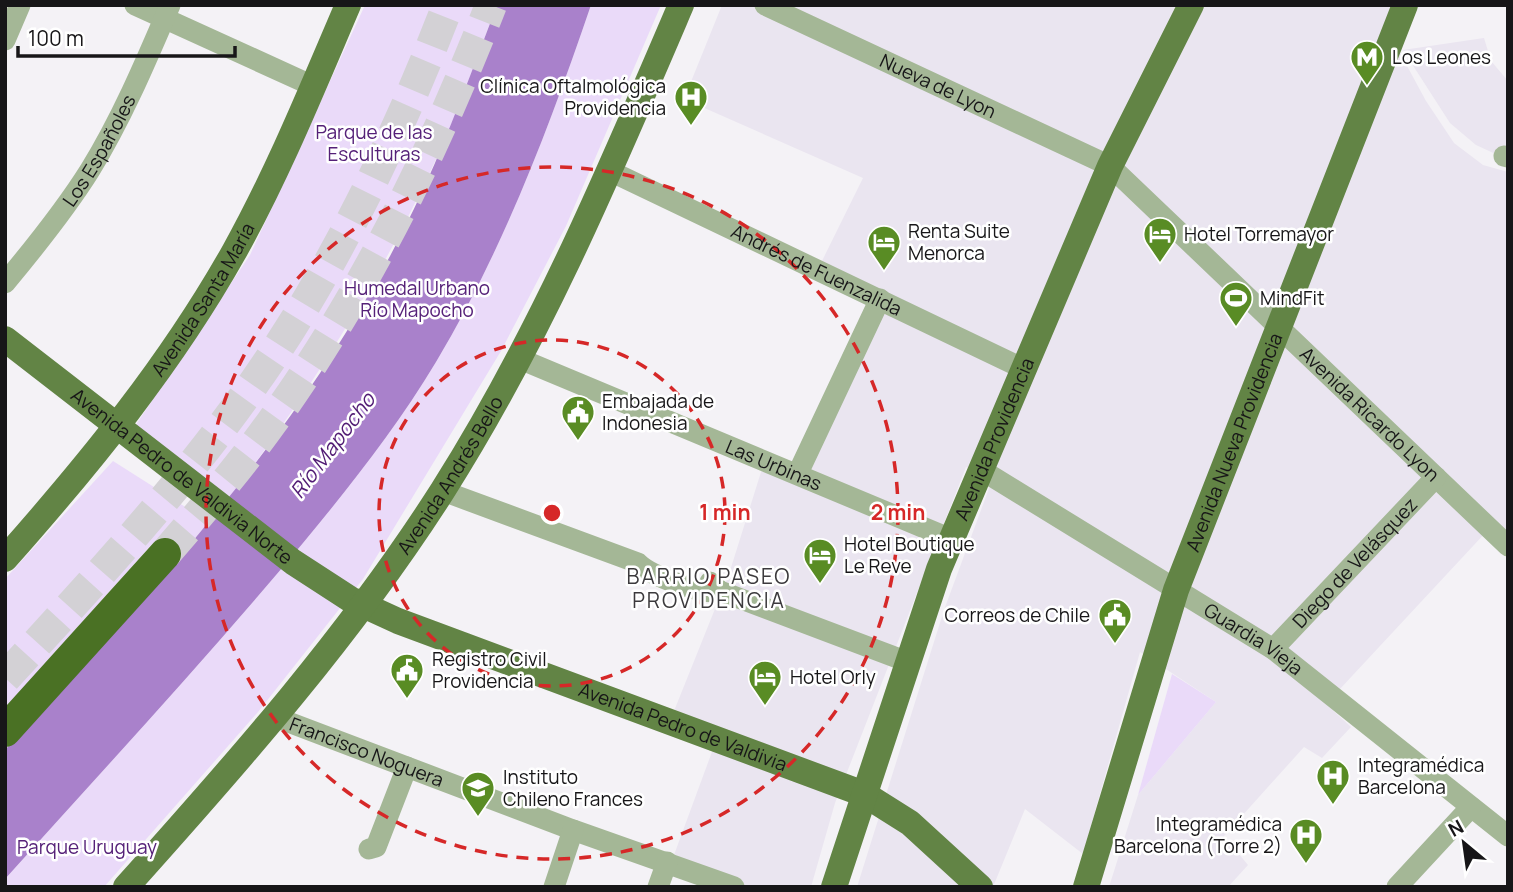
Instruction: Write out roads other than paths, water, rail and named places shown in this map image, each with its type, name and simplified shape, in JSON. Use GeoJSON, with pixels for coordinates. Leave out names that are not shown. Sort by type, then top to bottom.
{"type":"FeatureCollection","features":[{"type":"Feature","properties":{"kind":"highway"},"geometry":{"type":"LineString","coordinates":[[5,731],[165,554]]}},
{"type":"Feature","properties":{"kind":"main road","name":"Avenida Santa María"},"geometry":{"type":"LineString","coordinates":[[5,559],[116,427],[181,337],[233,253],[276,171],[348,5]]}},
{"type":"Feature","properties":{"kind":"main road","name":"Avenida Andrés Bello"},"geometry":{"type":"LineString","coordinates":[[126,887],[275,717],[363,606],[443,491],[520,359],[610,171],[681,5]]}},
{"type":"Feature","properties":{"kind":"main road","name":"Avenida Providencia"},"geometry":{"type":"LineString","coordinates":[[834,887],[951,539],[1110,166],[1191,5]]}},
{"type":"Feature","properties":{"kind":"main road","name":"Avenida Nueva Providencia"},"geometry":{"type":"LineString","coordinates":[[1086,887],[1176,590],[1405,5]]}},
{"type":"Feature","properties":{"kind":"main road","name":"Avenida Pedro de Valdivia Norte"},"geometry":{"type":"LineString","coordinates":[[5,339],[293,562],[363,606]]}},
{"type":"Feature","properties":{"kind":"main road","name":"Avenida Pedro de Valdivia"},"geometry":{"type":"LineString","coordinates":[[363,606],[864,794],[910,823],[980,887]]}},
{"type":"Feature","properties":{"kind":"street"},"geometry":{"type":"LineString","coordinates":[[5,40],[20,5]]}},
{"type":"Feature","properties":{"kind":"street"},"geometry":{"type":"LineString","coordinates":[[135,5],[168,11],[313,86]]}},
{"type":"Feature","properties":{"kind":"street","name":"Nueva de Lyon"},"geometry":{"type":"LineString","coordinates":[[765,5],[1110,166]]}},
{"type":"Feature","properties":{"kind":"street","name":"Los Españoles"},"geometry":{"type":"LineString","coordinates":[[5,283],[54,222],[90,170],[131,93],[168,11]]}},
{"type":"Feature","properties":{"kind":"street","name":"Avenida Ricardo Lyon"},"geometry":{"type":"LineString","coordinates":[[1110,166],[1508,546]]}},
{"type":"Feature","properties":{"kind":"street","name":"Andrés de Fuenzalida"},"geometry":{"type":"LineString","coordinates":[[610,171],[1024,369]]}},
{"type":"Feature","properties":{"kind":"street"},"geometry":{"type":"LineString","coordinates":[[802,466],[880,299]]}},
{"type":"Feature","properties":{"kind":"street","name":"Las Urbinas"},"geometry":{"type":"LineString","coordinates":[[520,359],[802,466],[951,539]]}},
{"type":"Feature","properties":{"kind":"street","name":"Guardia Vieja"},"geometry":{"type":"LineString","coordinates":[[980,469],[1273,649],[1508,836]]}},
{"type":"Feature","properties":{"kind":"street","name":"Diego de Velásquez"},"geometry":{"type":"LineString","coordinates":[[1273,649],[1436,477]]}},
{"type":"Feature","properties":{"kind":"street"},"geometry":{"type":"LineString","coordinates":[[443,491],[638,563],[649,572],[705,592],[720,591],[908,662]]}},
{"type":"Feature","properties":{"kind":"street","name":"Francisco Noguera"},"geometry":{"type":"LineString","coordinates":[[275,717],[573,830],[734,887]]}},
{"type":"Feature","properties":{"kind":"street"},"geometry":{"type":"LineString","coordinates":[[369,849],[376,847],[407,767]]}},
{"type":"Feature","properties":{"kind":"street"},"geometry":{"type":"LineString","coordinates":[[1396,887],[1471,807]]}},
{"type":"Feature","properties":{"kind":"street"},"geometry":{"type":"LineString","coordinates":[[554,887],[573,830]]}},
{"type":"Feature","properties":{"kind":"street"},"geometry":{"type":"LineString","coordinates":[[658,887],[667,862]]}},
{"type":"Feature","properties":{"kind":"water","name":"Humedal Urbano Río Mapocho"},"geometry":{"type":"Polygon","coordinates":[[[497,5],[591,5],[523,188],[460,320],[406,410],[321,521],[193,671],[5,879],[5,750],[212,518],[275,437],[320,373],[383,270],[419,199],[497,5]]]}},
{"type":"Feature","properties":{"kind":"tunnel"},"geometry":{"type":"LineString","coordinates":[[5,678],[118,553],[191,466],[226,422],[290,329],[336,251],[377,171],[448,5]]}},
{"type":"Feature","properties":{"kind":"tunnel"},"geometry":{"type":"LineString","coordinates":[[165,554],[259,439],[337,324],[367,273],[421,168],[491,5]]}},
{"type":"Feature","properties":{"kind":"place","name":"Los Leones"},"geometry":{"type":"Point","coordinates":[1367,87]}},
{"type":"Feature","properties":{"kind":"place","name":"Clínica Oftalmológica Providencia"},"geometry":{"type":"Point","coordinates":[691,127]}},
{"type":"Feature","properties":{"kind":"place","name":"Hotel Torremayor"},"geometry":{"type":"Point","coordinates":[1160,264]}},
{"type":"Feature","properties":{"kind":"place","name":"Renta Suite Menorca"},"geometry":{"type":"Point","coordinates":[884,272]}},
{"type":"Feature","properties":{"kind":"place","name":"MindFit"},"geometry":{"type":"Point","coordinates":[1236,328]}},
{"type":"Feature","properties":{"kind":"place","name":"Embajada de Indonesia"},"geometry":{"type":"Point","coordinates":[578,442]}},
{"type":"Feature","properties":{"kind":"place","name":"Hotel Boutique Le Reve"},"geometry":{"type":"Point","coordinates":[820,585]}},
{"type":"Feature","properties":{"kind":"place","name":"Correos de Chile"},"geometry":{"type":"Point","coordinates":[1115,645]}},
{"type":"Feature","properties":{"kind":"place","name":"Registro Civil Providencia"},"geometry":{"type":"Point","coordinates":[407,700]}},
{"type":"Feature","properties":{"kind":"place","name":"Hotel Orly"},"geometry":{"type":"Point","coordinates":[765,707]}},
{"type":"Feature","properties":{"kind":"place","name":"Integramédica Barcelona"},"geometry":{"type":"Point","coordinates":[1333,806]}},
{"type":"Feature","properties":{"kind":"place","name":"Instituto Chileno Frances"},"geometry":{"type":"Point","coordinates":[478,818]}},
{"type":"Feature","properties":{"kind":"place","name":"Integramédica Barcelona (Torre 2)"},"geometry":{"type":"Point","coordinates":[1306,865]}},
{"type":"Feature","properties":{"kind":"district","name":"BARRIO PASEO PROVIDENCIA"},"geometry":{"type":"Point","coordinates":[709,588]}},
{"type":"Feature","properties":{"kind":"park label","name":"Parque de las Esculturas"},"geometry":{"type":"Point","coordinates":[374,143]}},
{"type":"Feature","properties":{"kind":"park label","name":"Parque Uruguay"},"geometry":{"type":"Point","coordinates":[87,847]}},
{"type":"Feature","properties":{"kind":"water label","name":"Río Mapocho"},"geometry":{"type":"Point","coordinates":[332,445]}}]}
